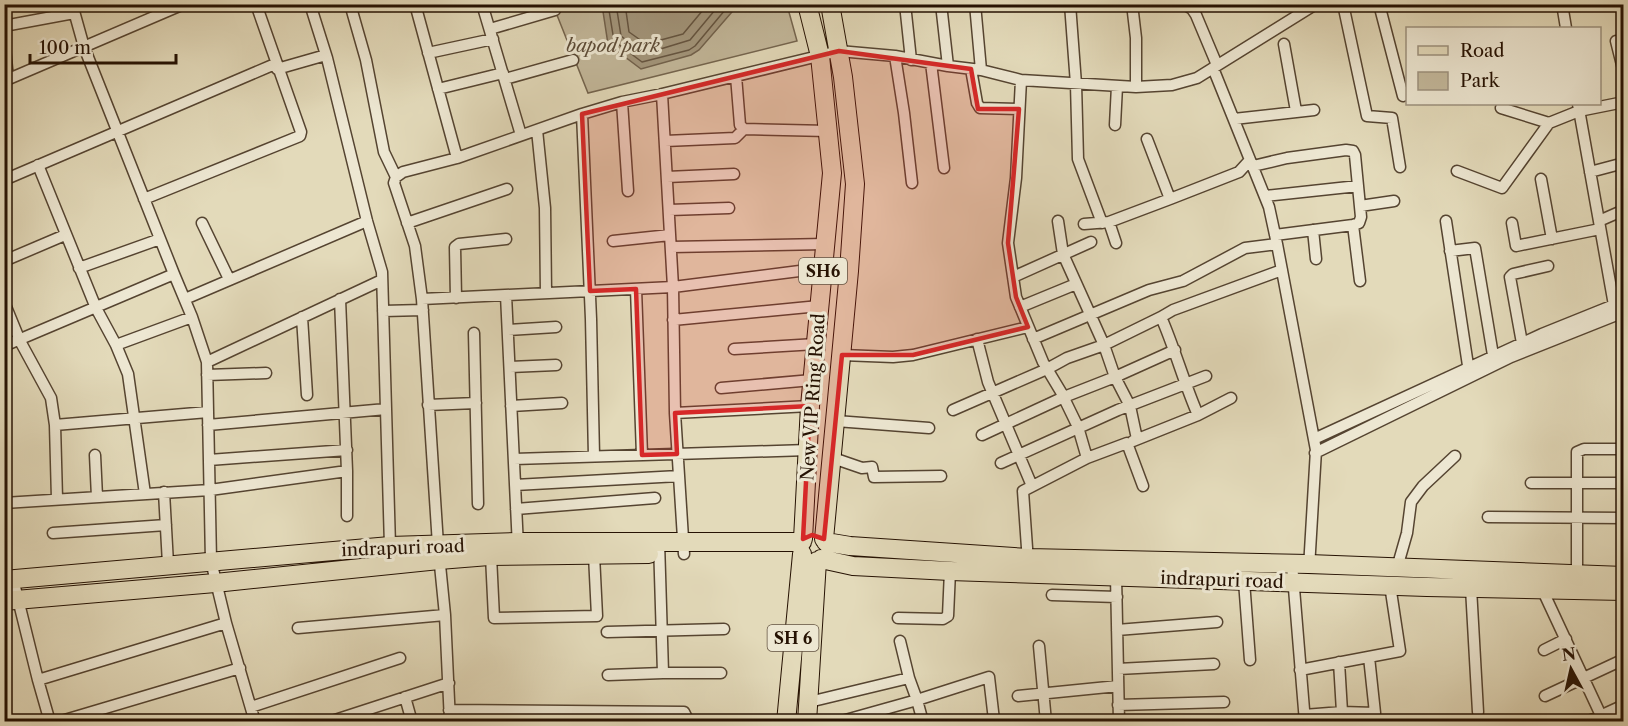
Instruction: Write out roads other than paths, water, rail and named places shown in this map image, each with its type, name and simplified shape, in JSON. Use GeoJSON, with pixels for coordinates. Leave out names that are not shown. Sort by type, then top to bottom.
{"type":"FeatureCollection","features":[{"type":"Feature","properties":{"kind":"main road","name":"New VIP Ring Road"},"geometry":{"type":"LineString","coordinates":[[807,4],[820,56],[832,173],[810,406],[808,450],[812,549],[807,722]]}},
{"type":"Feature","properties":{"kind":"main road","name":"New VIP Ring Road"},"geometry":{"type":"LineString","coordinates":[[786,722],[812,549],[833,458],[855,184],[839,51],[830,4]]}},
{"type":"Feature","properties":{"kind":"main road","name":"indrapuri road"},"geometry":{"type":"LineString","coordinates":[[9,579],[390,546],[491,556],[518,549],[594,555],[659,548]]}},
{"type":"Feature","properties":{"kind":"main road","name":"indrapuri road"},"geometry":{"type":"LineString","coordinates":[[11,600],[215,583],[438,552],[518,549],[812,549],[850,546],[1116,576],[1623,591]]}},
{"type":"Feature","properties":{"kind":"main road","name":"indrapuri road"},"geometry":{"type":"LineString","coordinates":[[812,549],[853,566],[950,571],[1028,566],[1300,564],[1623,576]]}},
{"type":"Feature","properties":{"kind":"street"},"geometry":{"type":"LineString","coordinates":[[4,37],[6,80],[184,4]]}},
{"type":"Feature","properties":{"kind":"street"},"geometry":{"type":"LineString","coordinates":[[144,199],[298,138],[301,132],[276,67],[256,4]]}},
{"type":"Feature","properties":{"kind":"street"},"geometry":{"type":"LineString","coordinates":[[310,4],[326,55],[382,272],[390,546]]}},
{"type":"Feature","properties":{"kind":"street"},"geometry":{"type":"LineString","coordinates":[[350,4],[366,60],[384,152],[396,177]]}},
{"type":"Feature","properties":{"kind":"street"},"geometry":{"type":"LineString","coordinates":[[415,4],[457,158]]}},
{"type":"Feature","properties":{"kind":"street"},"geometry":{"type":"LineString","coordinates":[[482,4],[521,135]]}},
{"type":"Feature","properties":{"kind":"street"},"geometry":{"type":"LineString","coordinates":[[906,4],[911,60]]}},
{"type":"Feature","properties":{"kind":"street"},"geometry":{"type":"LineString","coordinates":[[941,4],[948,66]]}},
{"type":"Feature","properties":{"kind":"street"},"geometry":{"type":"LineString","coordinates":[[975,4],[977,103],[980,108],[1019,109]]}},
{"type":"Feature","properties":{"kind":"street"},"geometry":{"type":"LineString","coordinates":[[1070,4],[1076,84],[1078,159],[1116,243]]}},
{"type":"Feature","properties":{"kind":"street"},"geometry":{"type":"LineString","coordinates":[[1132,4],[1136,38],[1136,87]]}},
{"type":"Feature","properties":{"kind":"street"},"geometry":{"type":"LineString","coordinates":[[1203,4],[1188,7],[1215,67],[1269,207],[1314,439],[1315,453],[1300,564],[1300,670],[1304,718],[1342,712],[1375,714],[1369,657]]}},
{"type":"Feature","properties":{"kind":"street"},"geometry":{"type":"LineString","coordinates":[[689,722],[684,712],[619,716],[449,718],[445,615],[438,552],[423,305],[415,246],[394,183],[396,177],[403,172],[457,158],[622,102],[839,51],[895,56],[976,69],[1021,80],[1136,87],[1172,85],[1197,78],[1316,4]]}},
{"type":"Feature","properties":{"kind":"street"},"geometry":{"type":"LineString","coordinates":[[1343,4],[1367,116],[1392,118],[1400,167]]}},
{"type":"Feature","properties":{"kind":"street"},"geometry":{"type":"LineString","coordinates":[[1379,4],[1403,96]]}},
{"type":"Feature","properties":{"kind":"street"},"geometry":{"type":"LineString","coordinates":[[1562,4],[1566,27]]}},
{"type":"Feature","properties":{"kind":"street"},"geometry":{"type":"LineString","coordinates":[[4,26],[73,9],[84,46],[116,130],[192,316],[207,362],[211,561],[215,583],[255,722]]}},
{"type":"Feature","properties":{"kind":"street"},"geometry":{"type":"LineString","coordinates":[[428,53],[491,34],[555,10]]}},
{"type":"Feature","properties":{"kind":"street"},"geometry":{"type":"LineString","coordinates":[[1616,41],[1623,73]]}},
{"type":"Feature","properties":{"kind":"street"},"geometry":{"type":"LineString","coordinates":[[1284,44],[1296,111]]}},
{"type":"Feature","properties":{"kind":"street"},"geometry":{"type":"LineString","coordinates":[[4,180],[116,130],[276,67],[326,55]]}},
{"type":"Feature","properties":{"kind":"street"},"geometry":{"type":"LineString","coordinates":[[895,56],[912,183]]}},
{"type":"Feature","properties":{"kind":"street"},"geometry":{"type":"LineString","coordinates":[[438,89],[573,60]]}},
{"type":"Feature","properties":{"kind":"street"},"geometry":{"type":"LineString","coordinates":[[931,63],[944,168]]}},
{"type":"Feature","properties":{"kind":"street"},"geometry":{"type":"LineString","coordinates":[[736,76],[740,125],[744,129],[828,131]]}},
{"type":"Feature","properties":{"kind":"street"},"geometry":{"type":"LineString","coordinates":[[1021,80],[1016,178],[1008,243],[1016,297],[1047,369],[1078,427],[1087,458]]}},
{"type":"Feature","properties":{"kind":"street"},"geometry":{"type":"LineString","coordinates":[[1115,125],[1117,86]]}},
{"type":"Feature","properties":{"kind":"street"},"geometry":{"type":"LineString","coordinates":[[662,94],[673,287],[675,413],[684,548]]}},
{"type":"Feature","properties":{"kind":"street"},"geometry":{"type":"LineString","coordinates":[[622,102],[628,191]]}},
{"type":"Feature","properties":{"kind":"street"},"geometry":{"type":"LineString","coordinates":[[1601,104],[1623,102]]}},
{"type":"Feature","properties":{"kind":"street"},"geometry":{"type":"LineString","coordinates":[[1457,171],[1498,188],[1504,187],[1549,123],[1578,107],[1596,105]]}},
{"type":"Feature","properties":{"kind":"street"},"geometry":{"type":"LineString","coordinates":[[1315,453],[1493,361],[1522,343],[1619,303],[1599,225],[1578,107]]}},
{"type":"Feature","properties":{"kind":"street"},"geometry":{"type":"LineString","coordinates":[[1501,108],[1549,123]]}},
{"type":"Feature","properties":{"kind":"street"},"geometry":{"type":"LineString","coordinates":[[1234,119],[1314,110]]}},
{"type":"Feature","properties":{"kind":"street"},"geometry":{"type":"LineString","coordinates":[[582,114],[594,456]]}},
{"type":"Feature","properties":{"kind":"street"},"geometry":{"type":"LineString","coordinates":[[665,141],[735,138],[744,129]]}},
{"type":"Feature","properties":{"kind":"street"},"geometry":{"type":"LineString","coordinates":[[537,130],[545,208],[546,293]]}},
{"type":"Feature","properties":{"kind":"street"},"geometry":{"type":"LineString","coordinates":[[1147,139],[1170,200]]}},
{"type":"Feature","properties":{"kind":"street"},"geometry":{"type":"LineString","coordinates":[[1033,339],[1149,290],[1183,281],[1245,248],[1313,230],[1359,223],[1361,217],[1355,155],[1353,151],[1347,150],[1251,163],[1239,172],[1170,200],[1106,222],[1084,224]]}},
{"type":"Feature","properties":{"kind":"street"},"geometry":{"type":"LineString","coordinates":[[1590,172],[1623,163]]}},
{"type":"Feature","properties":{"kind":"street"},"geometry":{"type":"LineString","coordinates":[[38,165],[96,308],[116,345],[128,374],[146,494]]}},
{"type":"Feature","properties":{"kind":"street"},"geometry":{"type":"LineString","coordinates":[[667,177],[734,174]]}},
{"type":"Feature","properties":{"kind":"street"},"geometry":{"type":"LineString","coordinates":[[1541,180],[1551,239]]}},
{"type":"Feature","properties":{"kind":"street"},"geometry":{"type":"LineString","coordinates":[[1265,196],[1358,186]]}},
{"type":"Feature","properties":{"kind":"street"},"geometry":{"type":"LineString","coordinates":[[407,223],[507,189]]}},
{"type":"Feature","properties":{"kind":"street"},"geometry":{"type":"LineString","coordinates":[[1360,206],[1394,201]]}},
{"type":"Feature","properties":{"kind":"street"},"geometry":{"type":"LineString","coordinates":[[669,210],[729,208]]}},
{"type":"Feature","properties":{"kind":"street"},"geometry":{"type":"LineString","coordinates":[[1512,223],[1516,246],[1599,225],[1623,210]]}},
{"type":"Feature","properties":{"kind":"street"},"geometry":{"type":"LineString","coordinates":[[185,299],[367,221]]}},
{"type":"Feature","properties":{"kind":"street"},"geometry":{"type":"LineString","coordinates":[[1059,221],[1063,254],[1104,345],[1115,377],[1130,406],[1132,441],[1143,486]]}},
{"type":"Feature","properties":{"kind":"street"},"geometry":{"type":"LineString","coordinates":[[1446,221],[1469,373]]}},
{"type":"Feature","properties":{"kind":"street"},"geometry":{"type":"LineString","coordinates":[[202,223],[229,279]]}},
{"type":"Feature","properties":{"kind":"street"},"geometry":{"type":"LineString","coordinates":[[1353,225],[1360,281]]}},
{"type":"Feature","properties":{"kind":"street"},"geometry":{"type":"LineString","coordinates":[[1313,230],[1316,259]]}},
{"type":"Feature","properties":{"kind":"street"},"geometry":{"type":"LineString","coordinates":[[4,261],[65,235]]}},
{"type":"Feature","properties":{"kind":"street"},"geometry":{"type":"LineString","coordinates":[[79,268],[160,239]]}},
{"type":"Feature","properties":{"kind":"street"},"geometry":{"type":"LineString","coordinates":[[456,298],[455,247],[459,244],[506,239]]}},
{"type":"Feature","properties":{"kind":"street"},"geometry":{"type":"LineString","coordinates":[[613,241],[825,244]]}},
{"type":"Feature","properties":{"kind":"street"},"geometry":{"type":"LineString","coordinates":[[1013,277],[1091,242]]}},
{"type":"Feature","properties":{"kind":"street"},"geometry":{"type":"LineString","coordinates":[[1450,251],[1475,248],[1493,361]]}},
{"type":"Feature","properties":{"kind":"street"},"geometry":{"type":"LineString","coordinates":[[1522,343],[1510,277],[1513,274],[1548,266]]}},
{"type":"Feature","properties":{"kind":"street"},"geometry":{"type":"LineString","coordinates":[[383,310],[456,298],[673,287],[823,268]]}},
{"type":"Feature","properties":{"kind":"street"},"geometry":{"type":"LineString","coordinates":[[953,410],[1047,369],[1067,357],[1104,345],[1173,310],[1282,270]]}},
{"type":"Feature","properties":{"kind":"street"},"geometry":{"type":"LineString","coordinates":[[4,346],[174,274]]}},
{"type":"Feature","properties":{"kind":"street"},"geometry":{"type":"LineString","coordinates":[[207,362],[382,280]]}},
{"type":"Feature","properties":{"kind":"street"},"geometry":{"type":"LineString","coordinates":[[1020,308],[1076,284]]}},
{"type":"Feature","properties":{"kind":"street"},"geometry":{"type":"LineString","coordinates":[[636,289],[642,455]]}},
{"type":"Feature","properties":{"kind":"street"},"geometry":{"type":"LineString","coordinates":[[506,295],[518,549]]}},
{"type":"Feature","properties":{"kind":"street"},"geometry":{"type":"LineString","coordinates":[[340,299],[346,413],[347,516]]}},
{"type":"Feature","properties":{"kind":"street"},"geometry":{"type":"LineString","coordinates":[[4,302],[20,341],[48,389],[55,425],[57,499]]}},
{"type":"Feature","properties":{"kind":"street"},"geometry":{"type":"LineString","coordinates":[[673,320],[819,306]]}},
{"type":"Feature","properties":{"kind":"street"},"geometry":{"type":"LineString","coordinates":[[1493,361],[1623,312]]}},
{"type":"Feature","properties":{"kind":"street"},"geometry":{"type":"LineString","coordinates":[[116,345],[192,316]]}},
{"type":"Feature","properties":{"kind":"street"},"geometry":{"type":"LineString","coordinates":[[302,317],[307,395]]}},
{"type":"Feature","properties":{"kind":"street"},"geometry":{"type":"LineString","coordinates":[[1161,317],[1198,415]]}},
{"type":"Feature","properties":{"kind":"street"},"geometry":{"type":"LineString","coordinates":[[508,330],[556,327]]}},
{"type":"Feature","properties":{"kind":"street"},"geometry":{"type":"LineString","coordinates":[[842,355],[903,357],[1028,327]]}},
{"type":"Feature","properties":{"kind":"street"},"geometry":{"type":"LineString","coordinates":[[474,333],[478,504]]}},
{"type":"Feature","properties":{"kind":"street"},"geometry":{"type":"LineString","coordinates":[[977,339],[988,382],[1032,486]]}},
{"type":"Feature","properties":{"kind":"street"},"geometry":{"type":"LineString","coordinates":[[734,348],[816,344]]}},
{"type":"Feature","properties":{"kind":"street"},"geometry":{"type":"LineString","coordinates":[[982,435],[1175,350]]}},
{"type":"Feature","properties":{"kind":"street"},"geometry":{"type":"LineString","coordinates":[[510,367],[556,365]]}},
{"type":"Feature","properties":{"kind":"street"},"geometry":{"type":"LineString","coordinates":[[207,375],[266,373]]}},
{"type":"Feature","properties":{"kind":"street"},"geometry":{"type":"LineString","coordinates":[[1314,439],[1469,373]]}},
{"type":"Feature","properties":{"kind":"street"},"geometry":{"type":"LineString","coordinates":[[1001,463],[1078,427],[1206,376]]}},
{"type":"Feature","properties":{"kind":"street"},"geometry":{"type":"LineString","coordinates":[[721,388],[812,380]]}},
{"type":"Feature","properties":{"kind":"street"},"geometry":{"type":"LineString","coordinates":[[1028,566],[1023,493],[1032,486],[1087,458],[1198,415],[1230,398]]}},
{"type":"Feature","properties":{"kind":"street"},"geometry":{"type":"LineString","coordinates":[[428,405],[476,403]]}},
{"type":"Feature","properties":{"kind":"street"},"geometry":{"type":"LineString","coordinates":[[511,406],[562,403]]}},
{"type":"Feature","properties":{"kind":"street"},"geometry":{"type":"LineString","coordinates":[[675,413],[810,406]]}},
{"type":"Feature","properties":{"kind":"street"},"geometry":{"type":"LineString","coordinates":[[208,425],[386,410]]}},
{"type":"Feature","properties":{"kind":"street"},"geometry":{"type":"LineString","coordinates":[[55,425],[208,412]]}},
{"type":"Feature","properties":{"kind":"street"},"geometry":{"type":"LineString","coordinates":[[836,421],[929,428]]}},
{"type":"Feature","properties":{"kind":"street"},"geometry":{"type":"LineString","coordinates":[[1577,574],[1577,452],[1579,450],[1623,449]]}},
{"type":"Feature","properties":{"kind":"street"},"geometry":{"type":"LineString","coordinates":[[209,460],[347,450]]}},
{"type":"Feature","properties":{"kind":"street"},"geometry":{"type":"LineString","coordinates":[[514,459],[808,450]]}},
{"type":"Feature","properties":{"kind":"street"},"geometry":{"type":"LineString","coordinates":[[95,456],[97,497]]}},
{"type":"Feature","properties":{"kind":"street"},"geometry":{"type":"LineString","coordinates":[[1397,568],[1407,533],[1411,502],[1423,486],[1455,456]]}},
{"type":"Feature","properties":{"kind":"street"},"geometry":{"type":"LineString","coordinates":[[833,458],[862,468],[872,467],[874,477],[940,476]]}},
{"type":"Feature","properties":{"kind":"street"},"geometry":{"type":"LineString","coordinates":[[4,502],[210,490],[347,471]]}},
{"type":"Feature","properties":{"kind":"street"},"geometry":{"type":"LineString","coordinates":[[515,485],[679,476]]}},
{"type":"Feature","properties":{"kind":"street"},"geometry":{"type":"LineString","coordinates":[[1531,483],[1623,483]]}},
{"type":"Feature","properties":{"kind":"street"},"geometry":{"type":"LineString","coordinates":[[164,492],[168,564]]}},
{"type":"Feature","properties":{"kind":"street"},"geometry":{"type":"LineString","coordinates":[[516,508],[656,498]]}},
{"type":"Feature","properties":{"kind":"street"},"geometry":{"type":"LineString","coordinates":[[1488,517],[1623,518]]}},
{"type":"Feature","properties":{"kind":"street"},"geometry":{"type":"LineString","coordinates":[[53,533],[166,525]]}},
{"type":"Feature","properties":{"kind":"street"},"geometry":{"type":"LineString","coordinates":[[659,548],[663,673]]}},
{"type":"Feature","properties":{"kind":"street"},"geometry":{"type":"LineString","coordinates":[[491,556],[494,618],[597,616],[594,555]]}},
{"type":"Feature","properties":{"kind":"street"},"geometry":{"type":"LineString","coordinates":[[1300,564],[1300,583]]}},
{"type":"Feature","properties":{"kind":"street"},"geometry":{"type":"LineString","coordinates":[[898,618],[943,619],[948,616],[950,571]]}},
{"type":"Feature","properties":{"kind":"street"},"geometry":{"type":"LineString","coordinates":[[1116,576],[1119,722]]}},
{"type":"Feature","properties":{"kind":"street"},"geometry":{"type":"LineString","coordinates":[[9,579],[11,600],[50,722]]}},
{"type":"Feature","properties":{"kind":"street"},"geometry":{"type":"LineString","coordinates":[[1244,581],[1250,660]]}},
{"type":"Feature","properties":{"kind":"street"},"geometry":{"type":"LineString","coordinates":[[1300,670],[1400,651],[1390,585]]}},
{"type":"Feature","properties":{"kind":"street"},"geometry":{"type":"LineString","coordinates":[[1471,588],[1478,712]]}},
{"type":"Feature","properties":{"kind":"street"},"geometry":{"type":"LineString","coordinates":[[1542,589],[1602,718]]}},
{"type":"Feature","properties":{"kind":"street"},"geometry":{"type":"LineString","coordinates":[[1052,595],[1117,597]]}},
{"type":"Feature","properties":{"kind":"street"},"geometry":{"type":"LineString","coordinates":[[298,628],[445,615]]}},
{"type":"Feature","properties":{"kind":"street"},"geometry":{"type":"LineString","coordinates":[[1117,630],[1217,622]]}},
{"type":"Feature","properties":{"kind":"street"},"geometry":{"type":"LineString","coordinates":[[38,680],[226,623]]}},
{"type":"Feature","properties":{"kind":"street"},"geometry":{"type":"LineString","coordinates":[[607,632],[724,629]]}},
{"type":"Feature","properties":{"kind":"street"},"geometry":{"type":"LineString","coordinates":[[1544,650],[1566,639]]}},
{"type":"Feature","properties":{"kind":"street"},"geometry":{"type":"LineString","coordinates":[[900,642],[922,719],[908,722]]}},
{"type":"Feature","properties":{"kind":"street"},"geometry":{"type":"LineString","coordinates":[[1040,646],[1046,722]]}},
{"type":"Feature","properties":{"kind":"street"},"geometry":{"type":"LineString","coordinates":[[251,707],[400,658]]}},
{"type":"Feature","properties":{"kind":"street"},"geometry":{"type":"LineString","coordinates":[[1339,662],[1342,712]]}},
{"type":"Feature","properties":{"kind":"street"},"geometry":{"type":"LineString","coordinates":[[1545,696],[1618,662]]}},
{"type":"Feature","properties":{"kind":"street"},"geometry":{"type":"LineString","coordinates":[[1118,669],[1214,664]]}},
{"type":"Feature","properties":{"kind":"street"},"geometry":{"type":"LineString","coordinates":[[58,722],[240,668]]}},
{"type":"Feature","properties":{"kind":"street"},"geometry":{"type":"LineString","coordinates":[[609,675],[721,673]]}},
{"type":"Feature","properties":{"kind":"street"},"geometry":{"type":"LineString","coordinates":[[809,702],[909,678]]}},
{"type":"Feature","properties":{"kind":"street"},"geometry":{"type":"LineString","coordinates":[[842,721],[988,678],[994,720]]}},
{"type":"Feature","properties":{"kind":"street"},"geometry":{"type":"LineString","coordinates":[[329,722],[449,683]]}},
{"type":"Feature","properties":{"kind":"street"},"geometry":{"type":"LineString","coordinates":[[1018,696],[1118,686]]}},
{"type":"Feature","properties":{"kind":"street"},"geometry":{"type":"LineString","coordinates":[[405,697],[412,722]]}},
{"type":"Feature","properties":{"kind":"street"},"geometry":{"type":"LineString","coordinates":[[1118,705],[1224,702]]}},
{"type":"Feature","properties":{"kind":"street"},"geometry":{"type":"LineString","coordinates":[[1587,722],[1602,718],[1623,705]]}},
{"type":"Feature","properties":{"kind":"water"},"geometry":{"type":"Polygon","coordinates":[[[602,5],[738,5],[699,50],[691,55],[641,69],[608,44],[602,5]]]}},
{"type":"Feature","properties":{"kind":"park label","name":"bapod park"},"geometry":{"type":"Point","coordinates":[613,46]}}]}
